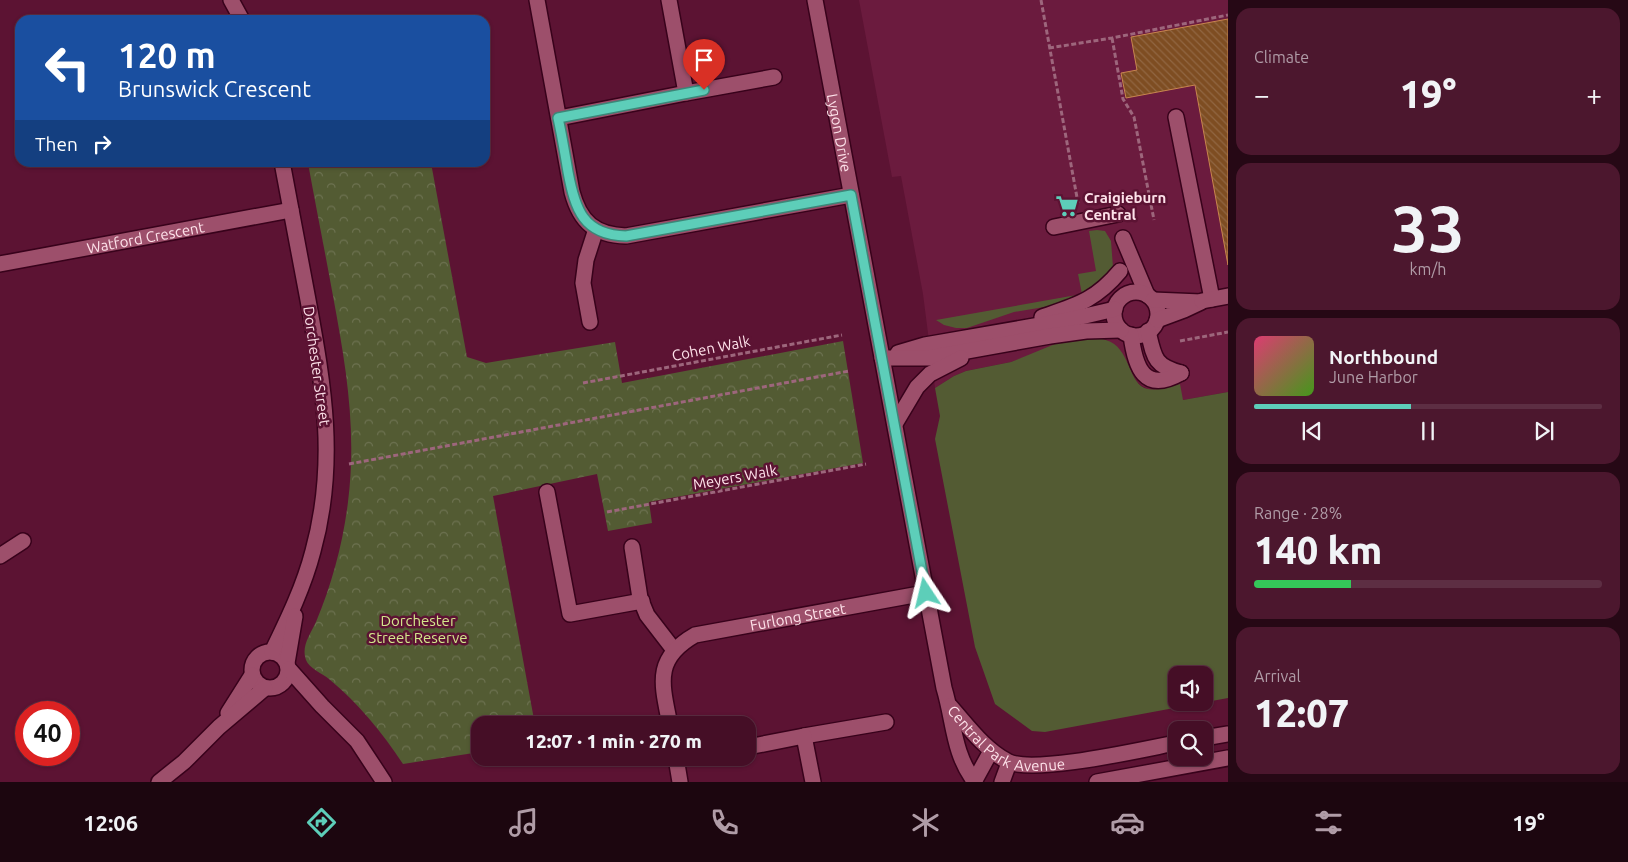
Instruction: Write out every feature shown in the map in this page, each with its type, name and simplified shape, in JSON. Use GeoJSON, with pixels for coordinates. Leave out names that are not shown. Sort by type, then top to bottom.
{"type":"FeatureCollection","features":[{"type":"Feature","properties":{"kind":"street"},"geometry":{"type":"LineString","coordinates":[[231,0],[239,15]]}},
{"type":"Feature","properties":{"kind":"street"},"geometry":{"type":"LineString","coordinates":[[537,0],[575,204],[586,221],[596,229],[612,236],[626,236],[851,195]]}},
{"type":"Feature","properties":{"kind":"street"},"geometry":{"type":"LineString","coordinates":[[669,0],[686,93]]}},
{"type":"Feature","properties":{"kind":"street","name":"Lygon Drive"},"geometry":{"type":"LineString","coordinates":[[815,0],[944,688],[950,706]]}},
{"type":"Feature","properties":{"kind":"street"},"geometry":{"type":"LineString","coordinates":[[558,118],[774,77]]}},
{"type":"Feature","properties":{"kind":"street"},"geometry":{"type":"LineString","coordinates":[[1176,117],[1206,300]]}},
{"type":"Feature","properties":{"kind":"street","name":"Dorchester Street"},"geometry":{"type":"LineString","coordinates":[[219,727],[252,676],[256,659],[266,652],[272,652],[298,598],[314,551],[323,506],[327,467],[326,418],[320,369],[283,167]]}},
{"type":"Feature","properties":{"kind":"street","name":"Watford Crescent"},"geometry":{"type":"LineString","coordinates":[[0,264],[291,210]]}},
{"type":"Feature","properties":{"kind":"street"},"geometry":{"type":"LineString","coordinates":[[1054,227],[1118,214]]}},
{"type":"Feature","properties":{"kind":"street"},"geometry":{"type":"LineString","coordinates":[[590,322],[583,283],[586,260],[596,229]]}},
{"type":"Feature","properties":{"kind":"street"},"geometry":{"type":"LineString","coordinates":[[1123,238],[1158,313],[1152,326],[1156,361],[1168,370],[1181,373],[1164,381],[1154,380],[1145,377],[1139,368],[1126,332],[1115,320],[1120,271],[1123,238]]}},
{"type":"Feature","properties":{"kind":"street"},"geometry":{"type":"LineString","coordinates":[[991,334],[1078,305],[1096,295],[1120,271]]}},
{"type":"Feature","properties":{"kind":"street"},"geometry":{"type":"LineString","coordinates":[[882,358],[925,345],[1068,320],[1117,304],[1126,294],[1133,292],[1140,292],[1150,297],[1206,300],[1228,296]]}},
{"type":"Feature","properties":{"kind":"street"},"geometry":{"type":"LineString","coordinates":[[882,358],[928,358],[1086,331],[1143,334],[1152,326],[1206,300]]}},
{"type":"Feature","properties":{"kind":"street"},"geometry":{"type":"LineString","coordinates":[[895,424],[917,388],[930,374],[983,348]]}},
{"type":"Feature","properties":{"kind":"street"},"geometry":{"type":"LineString","coordinates":[[547,492],[570,614],[642,602]]}},
{"type":"Feature","properties":{"kind":"street"},"geometry":{"type":"LineString","coordinates":[[0,556],[23,541]]}},
{"type":"Feature","properties":{"kind":"street"},"geometry":{"type":"LineString","coordinates":[[632,547],[642,602],[647,615],[674,650],[666,665],[663,679],[669,716]]}},
{"type":"Feature","properties":{"kind":"street","name":"Furlong Street"},"geometry":{"type":"LineString","coordinates":[[674,650],[695,635],[706,632],[926,593]]}},
{"type":"Feature","properties":{"kind":"street","name":"Dorchester Street"},"geometry":{"type":"LineString","coordinates":[[280,686],[287,679],[298,598]]}},
{"type":"Feature","properties":{"kind":"street"},"geometry":{"type":"LineString","coordinates":[[272,652],[281,656],[322,706],[357,742],[384,782]]}},
{"type":"Feature","properties":{"kind":"street"},"geometry":{"type":"LineString","coordinates":[[252,676],[259,685],[265,688],[280,686],[322,706]]}},
{"type":"Feature","properties":{"kind":"street","name":"Dorchester Street"},"geometry":{"type":"LineString","coordinates":[[159,782],[184,762],[219,727],[265,688]]}},
{"type":"Feature","properties":{"kind":"street","name":"Central Park Avenue"},"geometry":{"type":"LineString","coordinates":[[950,706],[991,751],[1009,763],[1056,765],[1168,744]]}},
{"type":"Feature","properties":{"kind":"street","name":"Central Park Avenue"},"geometry":{"type":"LineString","coordinates":[[950,706],[960,759],[974,782]]}},
{"type":"Feature","properties":{"kind":"street"},"geometry":{"type":"LineString","coordinates":[[756,745],[886,722]]}},
{"type":"Feature","properties":{"kind":"street"},"geometry":{"type":"LineString","coordinates":[[1213,736],[1228,734]]}},
{"type":"Feature","properties":{"kind":"street"},"geometry":{"type":"LineString","coordinates":[[804,736],[813,782]]}},
{"type":"Feature","properties":{"kind":"street"},"geometry":{"type":"LineString","coordinates":[[974,782],[991,751]]}},
{"type":"Feature","properties":{"kind":"street"},"geometry":{"type":"LineString","coordinates":[[1097,782],[1228,758]]}},
{"type":"Feature","properties":{"kind":"street"},"geometry":{"type":"LineString","coordinates":[[1002,782],[1009,763]]}},
{"type":"Feature","properties":{"kind":"street"},"geometry":{"type":"LineString","coordinates":[[680,782],[681,766]]}},
{"type":"Feature","properties":{"kind":"path"},"geometry":{"type":"LineString","coordinates":[[1040,0],[1081,221]]}},
{"type":"Feature","properties":{"kind":"path"},"geometry":{"type":"LineString","coordinates":[[1049,48],[1112,38],[1228,15]]}},
{"type":"Feature","properties":{"kind":"path"},"geometry":{"type":"LineString","coordinates":[[1112,38],[1122,100],[1134,116],[1154,220]]}},
{"type":"Feature","properties":{"kind":"path"},"geometry":{"type":"LineString","coordinates":[[1180,341],[1228,332]]}},
{"type":"Feature","properties":{"kind":"path","name":"Cohen Walk"},"geometry":{"type":"LineString","coordinates":[[583,383],[842,335]]}},
{"type":"Feature","properties":{"kind":"path"},"geometry":{"type":"LineString","coordinates":[[350,464],[849,371]]}},
{"type":"Feature","properties":{"kind":"path","name":"Meyers Walk"},"geometry":{"type":"LineString","coordinates":[[607,512],[866,464]]}},
{"type":"Feature","properties":{"kind":"shaded area","name":"Craigieburn Central"},"geometry":{"type":"Polygon","coordinates":[[[859,0],[1228,0],[1228,392],[1183,400],[1158,388],[1148,389],[1136,380],[1129,364],[1106,339],[1071,340],[1011,362],[966,371],[935,388],[923,294],[901,176],[892,177],[859,0]]]}},
{"type":"Feature","properties":{"kind":"green space","name":"Dorchester Street Reserve"},"geometry":{"type":"Polygon","coordinates":[[[309,167],[432,167],[467,357],[486,363],[615,342],[622,383],[843,341],[863,463],[649,502],[652,523],[608,531],[597,474],[493,496],[533,716],[471,716],[471,753],[403,764],[360,708],[329,679],[310,666],[305,655],[307,641],[327,593],[336,563],[348,502],[351,424],[342,348],[309,167]]]}},
{"type":"Feature","properties":{"kind":"green space"},"geometry":{"type":"Polygon","coordinates":[[[1089,231],[1105,231],[1111,241],[1113,267],[1107,277],[1086,296],[1056,305],[1014,312],[967,328],[944,325],[936,320],[1082,294],[1078,274],[1096,271],[1089,231]]]}},
{"type":"Feature","properties":{"kind":"green space"},"geometry":{"type":"Polygon","coordinates":[[[1071,340],[1106,340],[1120,350],[1141,386],[1148,389],[1160,389],[1180,384],[1183,400],[1228,392],[1228,698],[1213,701],[1213,666],[1168,666],[1168,709],[1045,732],[1032,731],[995,704],[975,647],[935,439],[940,416],[935,388],[966,371],[1011,362],[1055,344],[1071,340]]]}},
{"type":"Feature","properties":{"kind":"building"},"geometry":{"type":"Polygon","coordinates":[[[1228,19],[1228,265],[1195,85],[1126,98],[1121,73],[1137,70],[1131,37],[1228,19]]]}},
{"type":"Feature","properties":{"kind":"place","name":"Craigieburn Central"},"geometry":{"type":"Point","coordinates":[1067,206]}},
{"type":"Feature","properties":{"kind":"route"},"geometry":{"type":"LineString","coordinates":[[704,90],[558,118],[575,204],[586,221],[596,229],[612,236],[626,236],[851,195],[926,593]]}}]}
